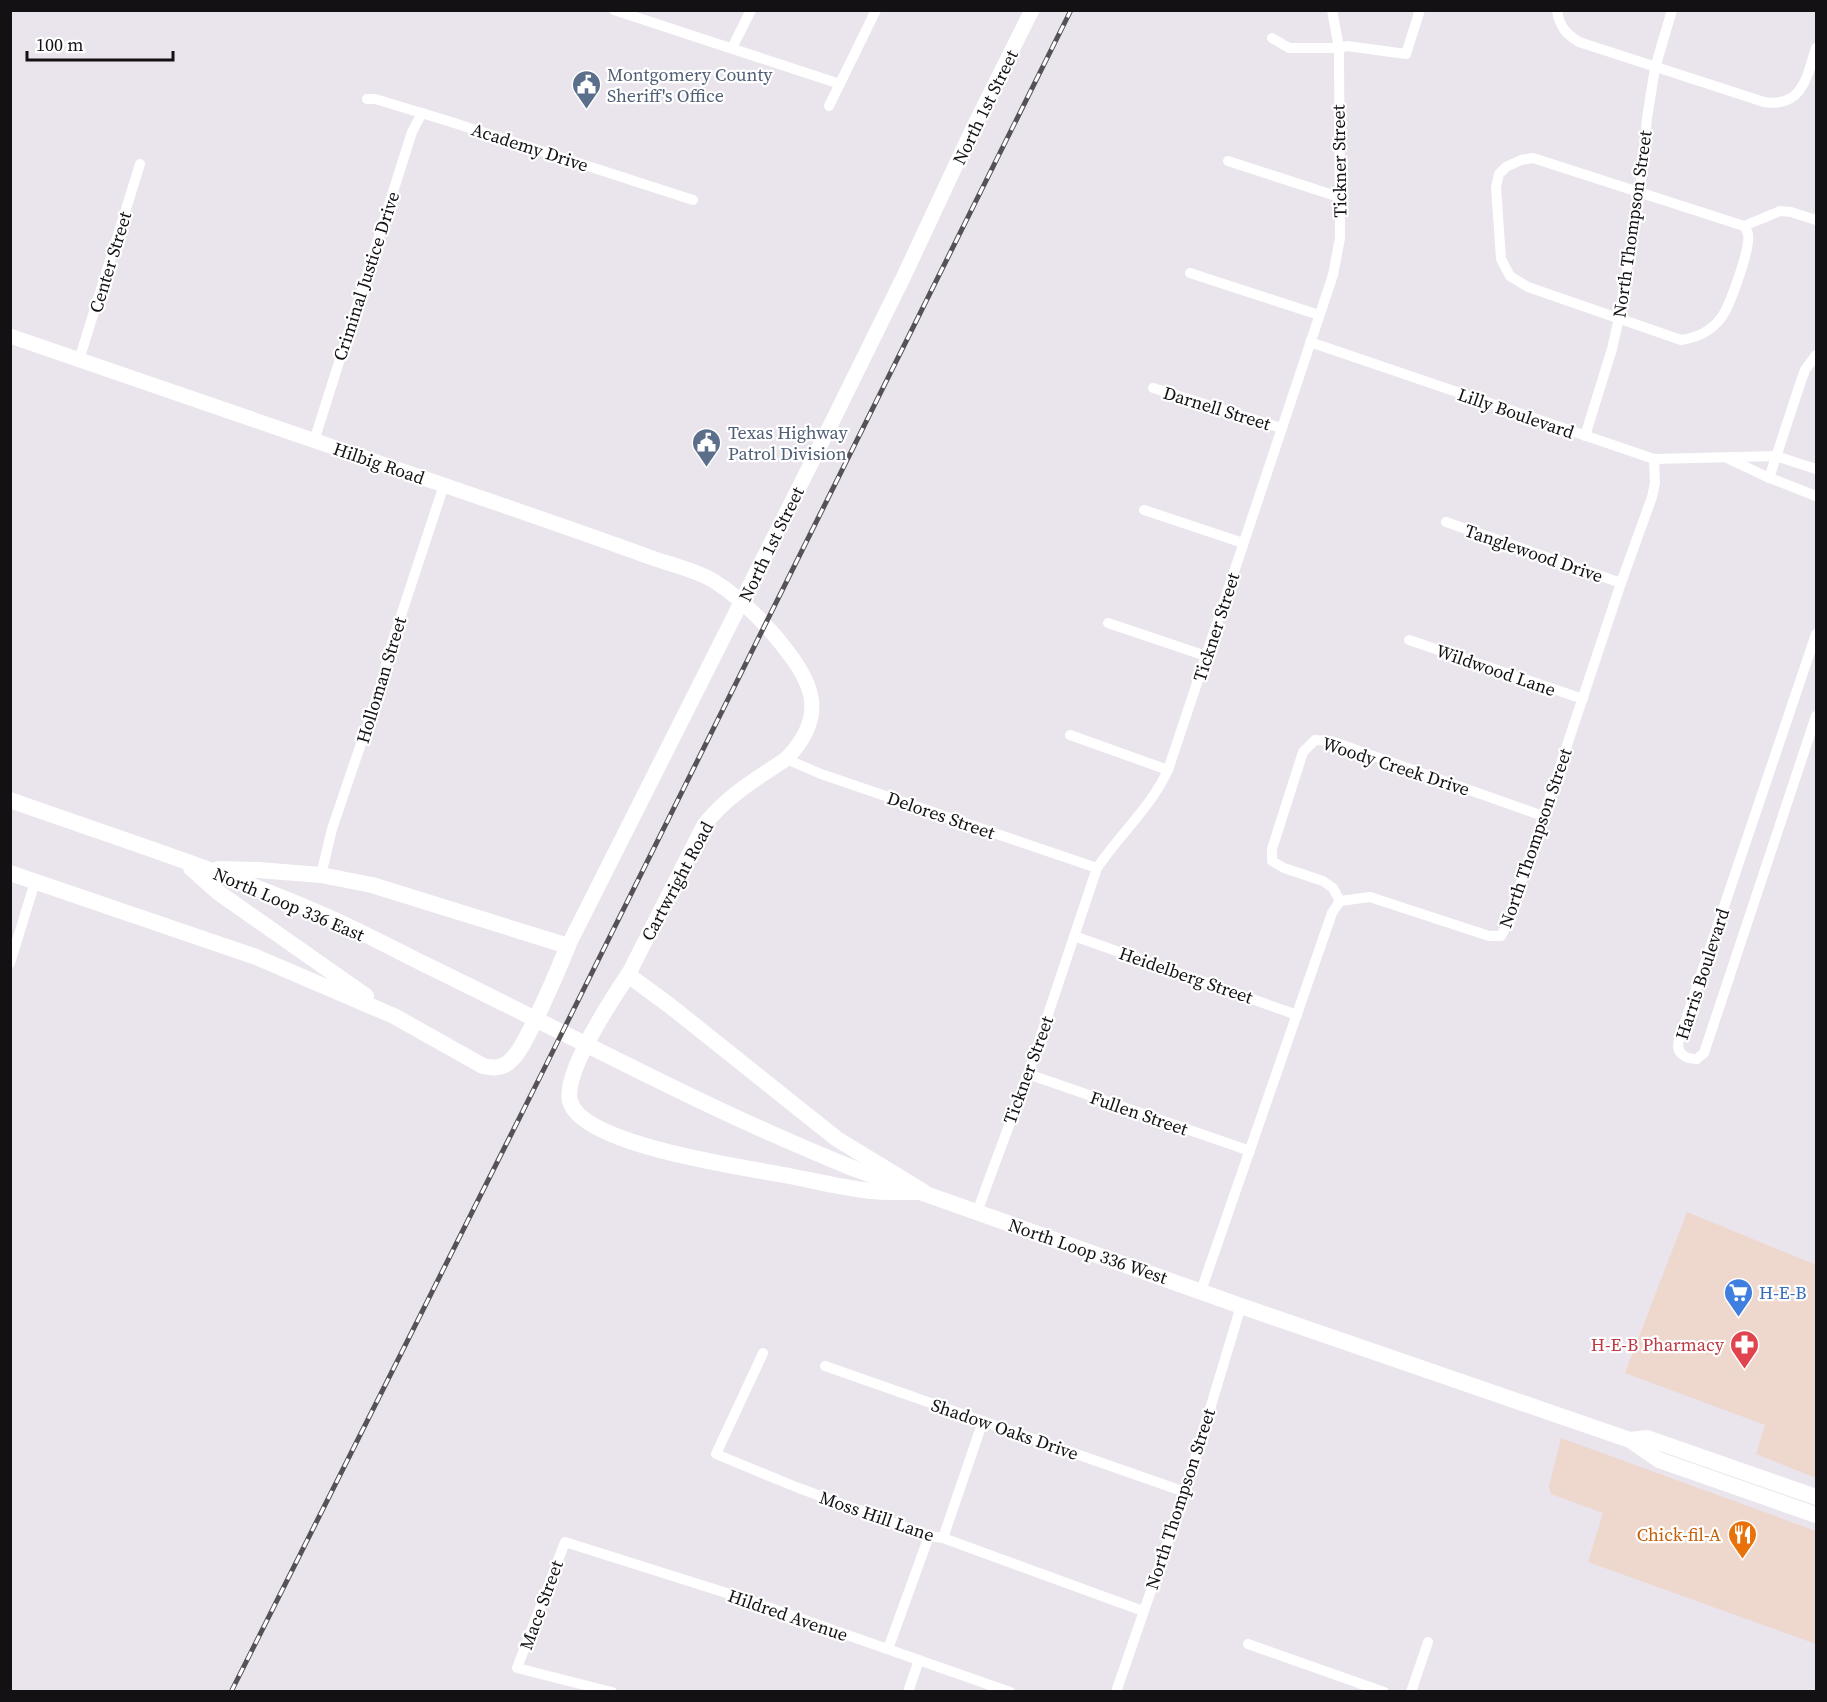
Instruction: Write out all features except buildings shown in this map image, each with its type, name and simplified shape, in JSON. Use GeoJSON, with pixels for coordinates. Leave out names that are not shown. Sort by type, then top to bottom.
{"type":"FeatureCollection","features":[{"type":"Feature","properties":{"kind":"main road","name":"North Loop 336 East"},"geometry":{"type":"LineString","coordinates":[[10,800],[184,861],[328,917],[559,1029]]}},
{"type":"Feature","properties":{"kind":"main road"},"geometry":{"type":"LineString","coordinates":[[184,861],[219,893],[394,1016],[483,1066],[491,1068],[509,1063],[521,1049],[568,946],[372,885],[321,875],[204,869]]}},
{"type":"Feature","properties":{"kind":"main road"},"geometry":{"type":"LineString","coordinates":[[10,873],[256,957],[394,1016]]}},
{"type":"Feature","properties":{"kind":"main road"},"geometry":{"type":"LineString","coordinates":[[628,975],[677,1011],[837,1139],[924,1192],[865,1190],[687,1157],[601,1130],[577,1114],[570,1100],[570,1088],[578,1063],[595,1026],[628,975]]}},
{"type":"Feature","properties":{"kind":"main road","name":"North Loop 336 West"},"geometry":{"type":"LineString","coordinates":[[559,1029],[800,1147],[855,1169],[1241,1306],[1630,1440],[1659,1460],[1816,1515]]}},
{"type":"Feature","properties":{"kind":"main road","name":"North Loop 336 West"},"geometry":{"type":"LineString","coordinates":[[1630,1440],[1647,1438],[1816,1497]]}},
{"type":"Feature","properties":{"kind":"main road"},"geometry":{"type":"LineString","coordinates":[[1690,1471],[1705,1468],[1748,1483],[1757,1477]]}},
{"type":"Feature","properties":{"kind":"main road"},"geometry":{"type":"LineString","coordinates":[[1757,1495],[1773,1491],[1781,1494],[1798,1491]]}},
{"type":"Feature","properties":{"kind":"street"},"geometry":{"type":"LineString","coordinates":[[614,10],[840,84]]}},
{"type":"Feature","properties":{"kind":"street"},"geometry":{"type":"LineString","coordinates":[[732,48],[751,10]]}},
{"type":"Feature","properties":{"kind":"street"},"geometry":{"type":"LineString","coordinates":[[829,106],[876,10]]}},
{"type":"Feature","properties":{"kind":"street","name":"North 1st Street"},"geometry":{"type":"LineString","coordinates":[[568,946],[743,601],[903,278],[1032,10]]}},
{"type":"Feature","properties":{"kind":"street","name":"Tickner Street"},"geometry":{"type":"LineString","coordinates":[[976,1212],[1028,1074],[1097,868],[1160,789],[1168,770],[1333,275],[1340,238],[1339,48],[1332,10]]}},
{"type":"Feature","properties":{"kind":"street"},"geometry":{"type":"LineString","coordinates":[[1272,38],[1289,48],[1347,46],[1406,54],[1420,10]]}},
{"type":"Feature","properties":{"kind":"street"},"geometry":{"type":"LineString","coordinates":[[1557,10],[1561,26],[1579,42],[1655,68],[1776,104],[1789,100],[1799,92],[1814,61],[1816,48]]}},
{"type":"Feature","properties":{"kind":"street","name":"North Thompson Street"},"geometry":{"type":"LineString","coordinates":[[1585,436],[1612,349],[1619,318],[1640,192],[1647,118],[1655,68],[1672,10]]}},
{"type":"Feature","properties":{"kind":"street","name":"Academy Drive"},"geometry":{"type":"LineString","coordinates":[[367,99],[375,99],[422,112],[693,200]]}},
{"type":"Feature","properties":{"kind":"street","name":"Criminal Justice Drive"},"geometry":{"type":"LineString","coordinates":[[314,441],[408,143],[422,112]]}},
{"type":"Feature","properties":{"kind":"street"},"geometry":{"type":"LineString","coordinates":[[1744,226],[1748,233],[1748,244],[1730,303],[1721,318],[1710,329],[1698,337],[1681,340],[1517,282],[1505,269],[1501,259],[1496,187],[1499,174],[1506,167],[1521,160],[1533,158],[1744,226],[1780,211],[1816,220]]}},
{"type":"Feature","properties":{"kind":"street"},"geometry":{"type":"LineString","coordinates":[[1228,160],[1339,197]]}},
{"type":"Feature","properties":{"kind":"street","name":"Center Street"},"geometry":{"type":"LineString","coordinates":[[79,360],[140,164]]}},
{"type":"Feature","properties":{"kind":"street"},"geometry":{"type":"LineString","coordinates":[[1190,273],[1319,315]]}},
{"type":"Feature","properties":{"kind":"street","name":"Hilbig Road"},"geometry":{"type":"LineString","coordinates":[[10,336],[609,542],[712,580],[743,601]]}},
{"type":"Feature","properties":{"kind":"street","name":"Lilly Boulevard"},"geometry":{"type":"LineString","coordinates":[[1310,342],[1654,459],[1776,456],[1816,469]]}},
{"type":"Feature","properties":{"kind":"street"},"geometry":{"type":"LineString","coordinates":[[1769,478],[1805,370],[1816,355]]}},
{"type":"Feature","properties":{"kind":"street","name":"Darnell Street"},"geometry":{"type":"LineString","coordinates":[[1153,388],[1281,428]]}},
{"type":"Feature","properties":{"kind":"street","name":"Lilly Boulevard"},"geometry":{"type":"LineString","coordinates":[[1727,458],[1769,478],[1816,496]]}},
{"type":"Feature","properties":{"kind":"street","name":"North Thompson Street"},"geometry":{"type":"LineString","coordinates":[[1340,902],[1370,897],[1489,936],[1501,936],[1507,925],[1652,497],[1654,459]]}},
{"type":"Feature","properties":{"kind":"street","name":"Holloman Street"},"geometry":{"type":"LineString","coordinates":[[321,875],[332,829],[384,676],[388,655],[444,485]]}},
{"type":"Feature","properties":{"kind":"street"},"geometry":{"type":"LineString","coordinates":[[1144,510],[1243,543]]}},
{"type":"Feature","properties":{"kind":"street","name":"Tanglewood Drive"},"geometry":{"type":"LineString","coordinates":[[1446,522],[1621,583]]}},
{"type":"Feature","properties":{"kind":"street","name":"Cartwright Road"},"geometry":{"type":"LineString","coordinates":[[628,975],[704,825],[729,798],[786,759],[794,751],[809,727],[811,693],[804,675],[792,656],[743,601]]}},
{"type":"Feature","properties":{"kind":"street"},"geometry":{"type":"LineString","coordinates":[[1108,623],[1206,656]]}},
{"type":"Feature","properties":{"kind":"street","name":"Harris Boulevard"},"geometry":{"type":"LineString","coordinates":[[1816,634],[1677,1046],[1680,1054],[1689,1059],[1697,1059],[1704,1053],[1816,716]]}},
{"type":"Feature","properties":{"kind":"street","name":"Wildwood Lane"},"geometry":{"type":"LineString","coordinates":[[1409,640],[1583,699]]}},
{"type":"Feature","properties":{"kind":"street"},"geometry":{"type":"LineString","coordinates":[[1070,735],[1168,770]]}},
{"type":"Feature","properties":{"kind":"street","name":"Woody Creek Drive"},"geometry":{"type":"LineString","coordinates":[[1340,902],[1333,888],[1323,881],[1284,868],[1272,861],[1272,849],[1303,752],[1316,740],[1331,741],[1543,816]]}},
{"type":"Feature","properties":{"kind":"street","name":"Delores Street"},"geometry":{"type":"LineString","coordinates":[[786,759],[821,774],[1097,868]]}},
{"type":"Feature","properties":{"kind":"street"},"geometry":{"type":"LineString","coordinates":[[10,963],[35,882]]}},
{"type":"Feature","properties":{"kind":"street"},"geometry":{"type":"LineString","coordinates":[[1201,1291],[1332,913],[1340,902]]}},
{"type":"Feature","properties":{"kind":"street","name":"Heidelberg Street"},"geometry":{"type":"LineString","coordinates":[[1074,936],[1297,1015]]}},
{"type":"Feature","properties":{"kind":"street","name":"Fullen Street"},"geometry":{"type":"LineString","coordinates":[[1028,1074],[1250,1151]]}},
{"type":"Feature","properties":{"kind":"street","name":"North Thompson Street"},"geometry":{"type":"LineString","coordinates":[[1116,1692],[1185,1492],[1241,1306]]}},
{"type":"Feature","properties":{"kind":"street","name":"Moss Hill Lane"},"geometry":{"type":"LineString","coordinates":[[763,1353],[717,1454],[796,1487],[1143,1611]]}},
{"type":"Feature","properties":{"kind":"street","name":"Shadow Oaks Drive"},"geometry":{"type":"LineString","coordinates":[[825,1366],[1185,1492]]}},
{"type":"Feature","properties":{"kind":"street"},"geometry":{"type":"LineString","coordinates":[[944,1538],[983,1421]]}},
{"type":"Feature","properties":{"kind":"street"},"geometry":{"type":"LineString","coordinates":[[888,1649],[929,1536]]}},
{"type":"Feature","properties":{"kind":"street","name":"Hildred Avenue"},"geometry":{"type":"LineString","coordinates":[[565,1542],[736,1596],[1010,1692]]}},
{"type":"Feature","properties":{"kind":"street","name":"Mace Street"},"geometry":{"type":"LineString","coordinates":[[565,1542],[517,1668],[612,1692]]}},
{"type":"Feature","properties":{"kind":"street"},"geometry":{"type":"LineString","coordinates":[[1411,1692],[1428,1642]]}},
{"type":"Feature","properties":{"kind":"street"},"geometry":{"type":"LineString","coordinates":[[1248,1644],[1384,1692]]}},
{"type":"Feature","properties":{"kind":"street"},"geometry":{"type":"LineString","coordinates":[[908,1692],[919,1660]]}},
{"type":"Feature","properties":{"kind":"shaded area"},"geometry":{"type":"Polygon","coordinates":[[[1687,1212],[1816,1265],[1816,1478],[1756,1454],[1765,1425],[1625,1373],[1687,1212]]]}},
{"type":"Feature","properties":{"kind":"shaded area"},"geometry":{"type":"Polygon","coordinates":[[[1561,1438],[1816,1531],[1816,1644],[1588,1562],[1603,1513],[1551,1494],[1549,1487],[1561,1438]]]}},
{"type":"Feature","properties":{"kind":"railway"},"geometry":{"type":"LineString","coordinates":[[231,1692],[1071,10]]}},
{"type":"Feature","properties":{"kind":"place","name":"Montgomery County Sheriff's Office"},"geometry":{"type":"Point","coordinates":[586,110]}},
{"type":"Feature","properties":{"kind":"place","name":"Texas Highway Patrol Division"},"geometry":{"type":"Point","coordinates":[707,468]}},
{"type":"Feature","properties":{"kind":"place","name":"H-E-B"},"geometry":{"type":"Point","coordinates":[1738,1318]}},
{"type":"Feature","properties":{"kind":"place","name":"H-E-B Pharmacy"},"geometry":{"type":"Point","coordinates":[1745,1370]}},
{"type":"Feature","properties":{"kind":"place","name":"Chick-fil-A"},"geometry":{"type":"Point","coordinates":[1742,1560]}}]}
